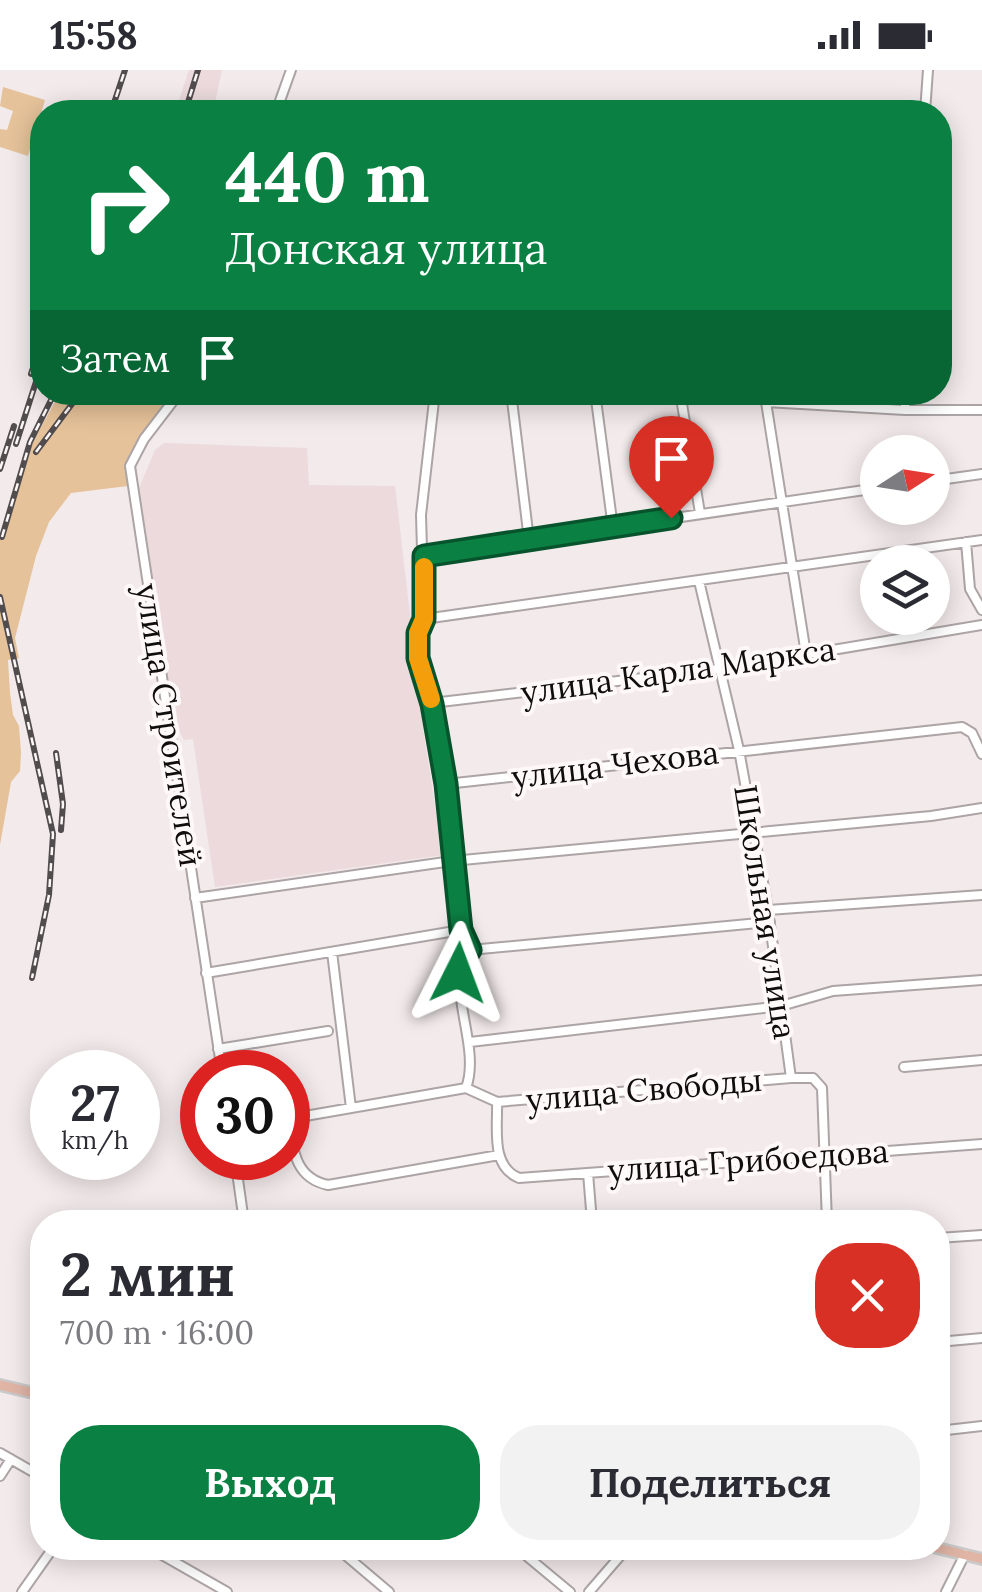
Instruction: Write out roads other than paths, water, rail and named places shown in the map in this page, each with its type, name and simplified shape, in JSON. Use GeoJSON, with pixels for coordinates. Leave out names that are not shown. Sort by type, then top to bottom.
{"type":"FeatureCollection","features":[{"type":"Feature","properties":{"kind":"main road"},"geometry":{"type":"LineString","coordinates":[[0,1386],[30,1392]]}},
{"type":"Feature","properties":{"kind":"main road"},"geometry":{"type":"LineString","coordinates":[[950,1551],[982,1558]]}},
{"type":"Feature","properties":{"kind":"street"},"geometry":{"type":"LineString","coordinates":[[280,100],[291,70]]}},
{"type":"Feature","properties":{"kind":"street"},"geometry":{"type":"LineString","coordinates":[[926,100],[928,70]]}},
{"type":"Feature","properties":{"kind":"street","name":"улица Строителей"},"geometry":{"type":"LineString","coordinates":[[170,405],[144,439],[130,466],[218,1049]]}},
{"type":"Feature","properties":{"kind":"street"},"geometry":{"type":"LineString","coordinates":[[434,405],[422,515],[424,619],[418,633],[418,658],[432,704],[446,784],[461,930],[470,950]]}},
{"type":"Feature","properties":{"kind":"street"},"geometry":{"type":"LineString","coordinates":[[513,405],[529,540]]}},
{"type":"Feature","properties":{"kind":"street"},"geometry":{"type":"LineString","coordinates":[[598,405],[613,528]]}},
{"type":"Feature","properties":{"kind":"street"},"geometry":{"type":"LineString","coordinates":[[682,405],[700,513]]}},
{"type":"Feature","properties":{"kind":"street"},"geometry":{"type":"LineString","coordinates":[[767,405],[806,654]]}},
{"type":"Feature","properties":{"kind":"street"},"geometry":{"type":"LineString","coordinates":[[818,405],[982,409]]}},
{"type":"Feature","properties":{"kind":"street"},"geometry":{"type":"LineString","coordinates":[[905,405],[905,410]]}},
{"type":"Feature","properties":{"kind":"street"},"geometry":{"type":"LineString","coordinates":[[950,478],[982,474]]}},
{"type":"Feature","properties":{"kind":"street"},"geometry":{"type":"LineString","coordinates":[[424,556],[860,490]]}},
{"type":"Feature","properties":{"kind":"street"},"geometry":{"type":"LineString","coordinates":[[424,619],[982,540]]}},
{"type":"Feature","properties":{"kind":"street"},"geometry":{"type":"LineString","coordinates":[[966,542],[970,590],[982,610]]}},
{"type":"Feature","properties":{"kind":"street","name":"Школьная улица"},"geometry":{"type":"LineString","coordinates":[[699,581],[739,750],[770,922],[791,1078],[813,1078],[822,1088],[825,1210]]}},
{"type":"Feature","properties":{"kind":"street","name":"улица Карла Маркса"},"geometry":{"type":"LineString","coordinates":[[432,704],[719,669],[982,625]]}},
{"type":"Feature","properties":{"kind":"street","name":"улица Чехова"},"geometry":{"type":"LineString","coordinates":[[446,784],[962,727],[972,733],[982,754]]}},
{"type":"Feature","properties":{"kind":"street"},"geometry":{"type":"LineString","coordinates":[[195,898],[452,861],[982,808]]}},
{"type":"Feature","properties":{"kind":"street"},"geometry":{"type":"LineString","coordinates":[[768,910],[982,895]]}},
{"type":"Feature","properties":{"kind":"street"},"geometry":{"type":"LineString","coordinates":[[466,1088],[471,1075],[470,1042],[458,973],[470,950],[770,922]]}},
{"type":"Feature","properties":{"kind":"street"},"geometry":{"type":"LineString","coordinates":[[206,972],[461,930]]}},
{"type":"Feature","properties":{"kind":"street"},"geometry":{"type":"LineString","coordinates":[[332,952],[351,1108]]}},
{"type":"Feature","properties":{"kind":"street"},"geometry":{"type":"LineString","coordinates":[[470,1042],[781,1006],[832,991],[982,980]]}},
{"type":"Feature","properties":{"kind":"street"},"geometry":{"type":"LineString","coordinates":[[218,1049],[328,1032]]}},
{"type":"Feature","properties":{"kind":"street"},"geometry":{"type":"LineString","coordinates":[[904,1067],[982,1060]]}},
{"type":"Feature","properties":{"kind":"street","name":"улица Свободы"},"geometry":{"type":"LineString","coordinates":[[497,1102],[791,1078]]}},
{"type":"Feature","properties":{"kind":"street"},"geometry":{"type":"LineString","coordinates":[[310,1115],[466,1088],[497,1102],[498,1156],[335,1184],[320,1184],[310,1179]]}},
{"type":"Feature","properties":{"kind":"street","name":"улица Грибоедова"},"geometry":{"type":"LineString","coordinates":[[498,1156],[515,1178],[982,1144]]}},
{"type":"Feature","properties":{"kind":"street"},"geometry":{"type":"LineString","coordinates":[[588,1173],[591,1210]]}},
{"type":"Feature","properties":{"kind":"street"},"geometry":{"type":"LineString","coordinates":[[237,1180],[242,1210]]}},
{"type":"Feature","properties":{"kind":"street"},"geometry":{"type":"LineString","coordinates":[[950,1237],[982,1235]]}},
{"type":"Feature","properties":{"kind":"street"},"geometry":{"type":"LineString","coordinates":[[950,1341],[982,1338]]}},
{"type":"Feature","properties":{"kind":"street"},"geometry":{"type":"LineString","coordinates":[[950,1429],[982,1426]]}},
{"type":"Feature","properties":{"kind":"street"},"geometry":{"type":"LineString","coordinates":[[0,1453],[30,1470]]}},
{"type":"Feature","properties":{"kind":"street"},"geometry":{"type":"LineString","coordinates":[[0,1476],[12,1460]]}},
{"type":"Feature","properties":{"kind":"street"},"geometry":{"type":"LineString","coordinates":[[946,1592],[965,1554]]}},
{"type":"Feature","properties":{"kind":"street"},"geometry":{"type":"LineString","coordinates":[[22,1592],[45,1560]]}},
{"type":"Feature","properties":{"kind":"street"},"geometry":{"type":"LineString","coordinates":[[171,1560],[227,1592]]}},
{"type":"Feature","properties":{"kind":"street"},"geometry":{"type":"LineString","coordinates":[[351,1560],[389,1592]]}},
{"type":"Feature","properties":{"kind":"street"},"geometry":{"type":"LineString","coordinates":[[531,1560],[570,1592]]}},
{"type":"Feature","properties":{"kind":"street"},"geometry":{"type":"LineString","coordinates":[[589,1592],[617,1560]]}},
{"type":"Feature","properties":{"kind":"railway"},"geometry":{"type":"LineString","coordinates":[[115,100],[125,70]]}},
{"type":"Feature","properties":{"kind":"railway"},"geometry":{"type":"LineString","coordinates":[[189,100],[198,70]]}},
{"type":"Feature","properties":{"kind":"railway"},"geometry":{"type":"LineString","coordinates":[[16,444],[30,400]]}},
{"type":"Feature","properties":{"kind":"railway"},"geometry":{"type":"LineString","coordinates":[[2,537],[30,442],[48,405]]}},
{"type":"Feature","properties":{"kind":"railway"},"geometry":{"type":"LineString","coordinates":[[36,452],[71,405]]}},
{"type":"Feature","properties":{"kind":"railway"},"geometry":{"type":"LineString","coordinates":[[0,469],[14,426]]}},
{"type":"Feature","properties":{"kind":"railway"},"geometry":{"type":"LineString","coordinates":[[0,597],[53,834],[49,895],[32,978]]}},
{"type":"Feature","properties":{"kind":"railway"},"geometry":{"type":"LineString","coordinates":[[56,753],[63,804],[61,830]]}}]}
